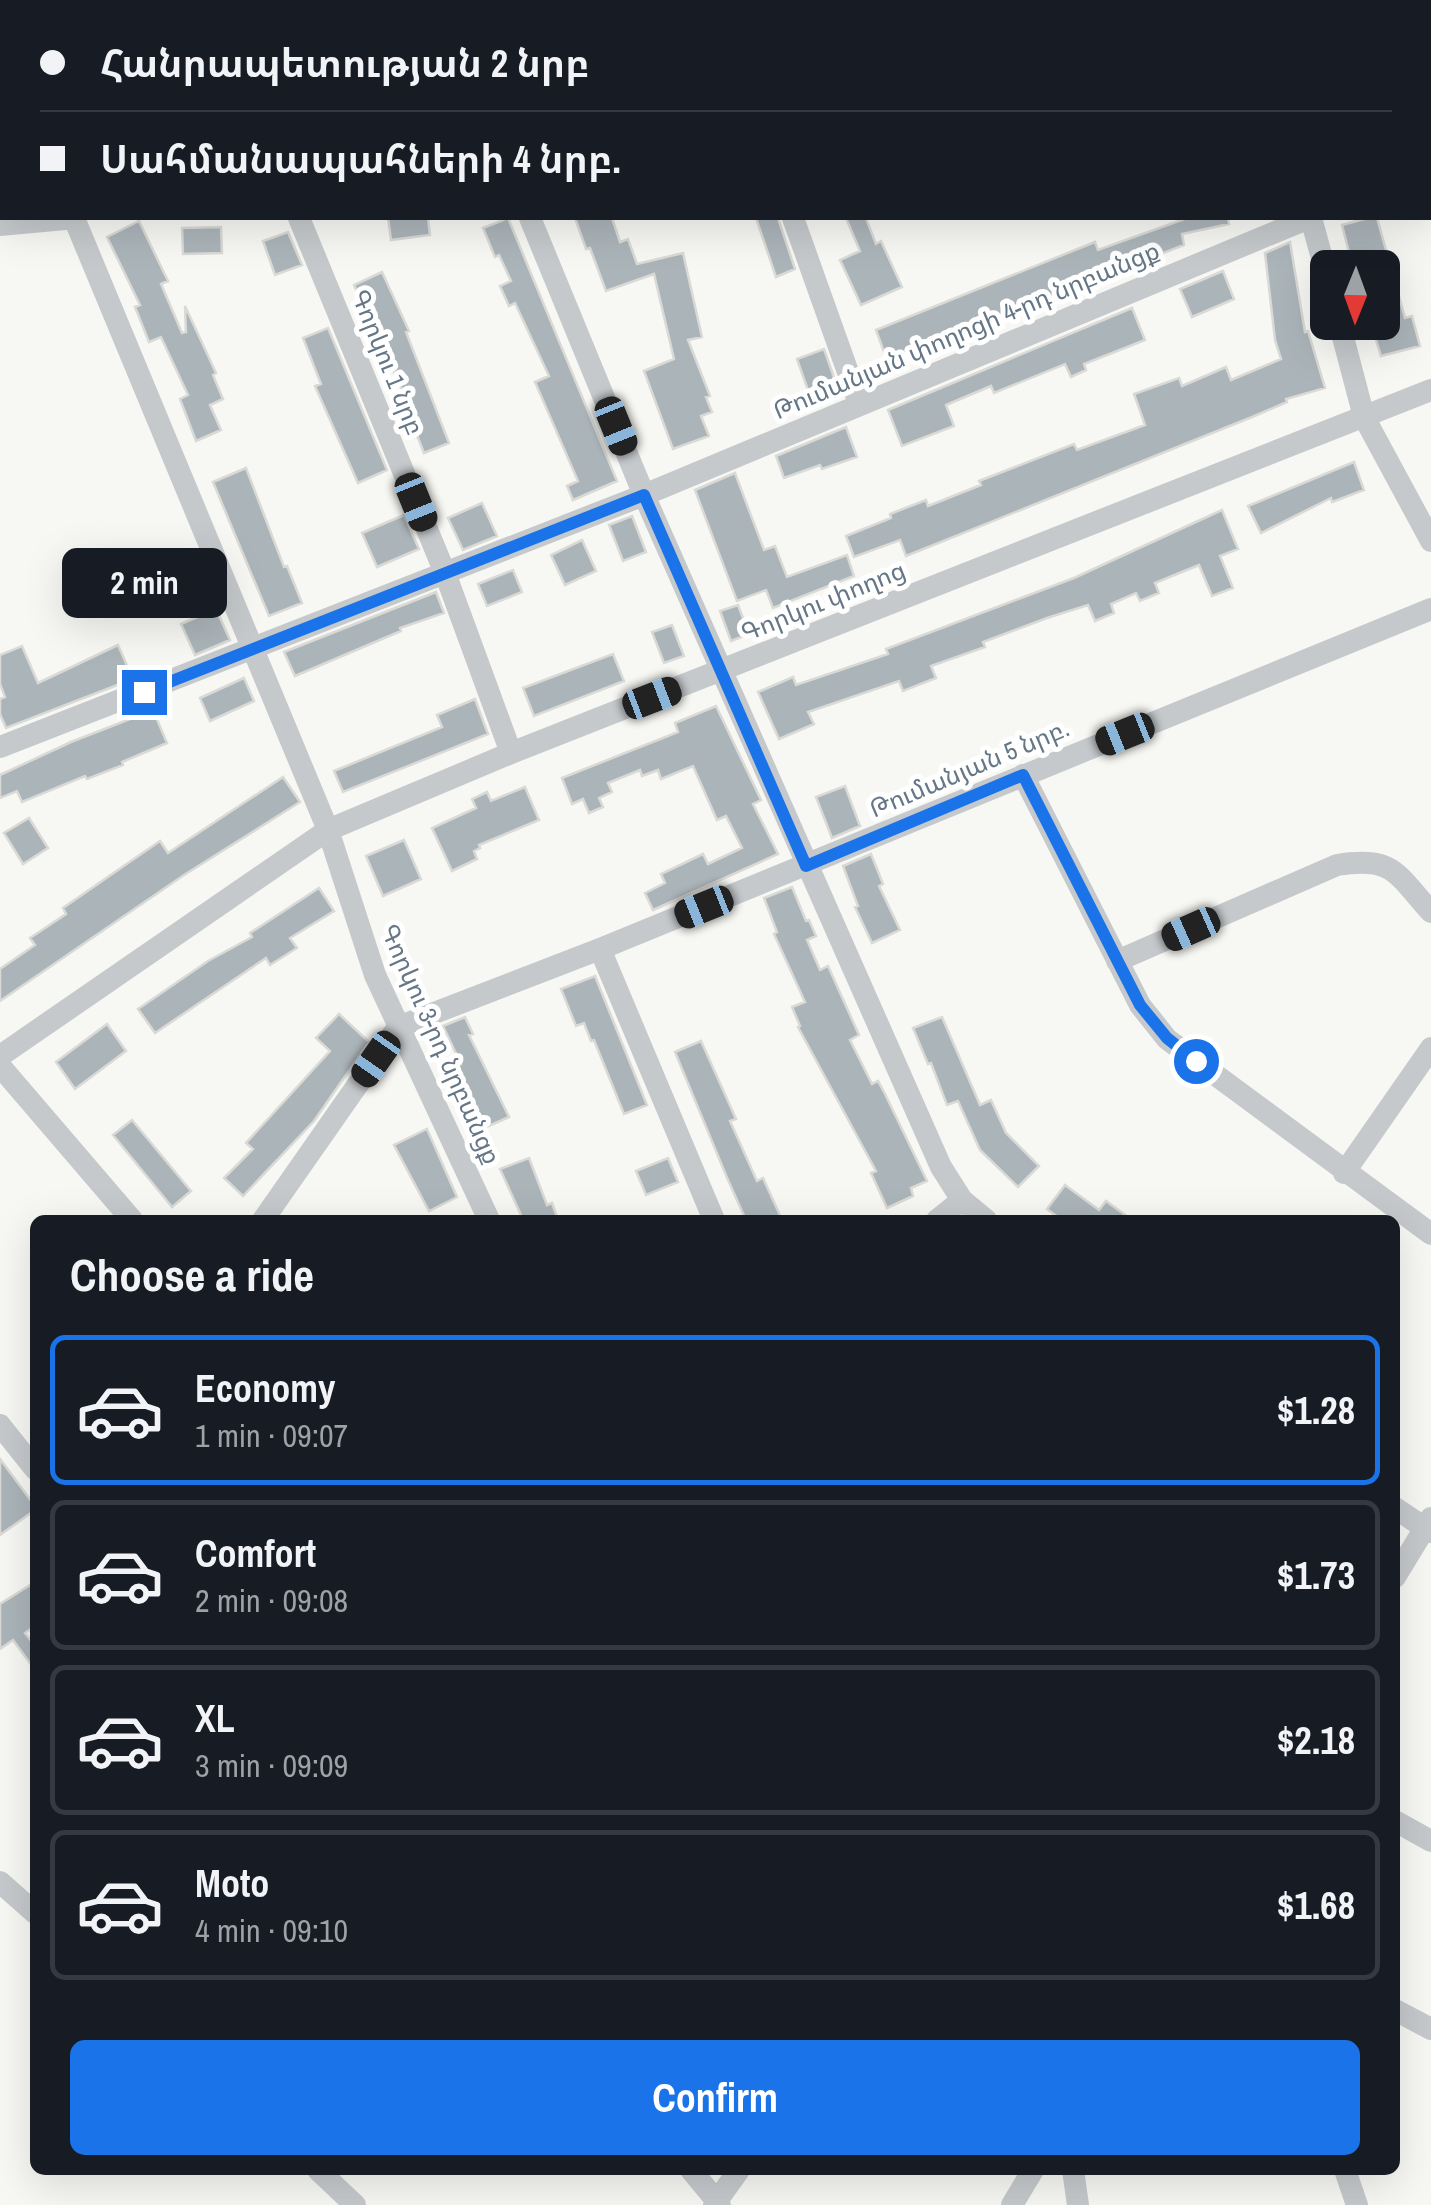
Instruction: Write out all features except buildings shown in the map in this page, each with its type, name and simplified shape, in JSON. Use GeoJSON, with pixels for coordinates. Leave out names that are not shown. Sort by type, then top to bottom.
{"type":"FeatureCollection","features":[{"type":"Feature","properties":{"kind":"street"},"geometry":{"type":"LineString","coordinates":[[0,225],[54,220]]}},
{"type":"Feature","properties":{"kind":"street","name":"Գորկու 3-րդ նրբանցք"},"geometry":{"type":"LineString","coordinates":[[76,220],[328,830],[375,976],[487,1215]]}},
{"type":"Feature","properties":{"kind":"street","name":"Գորկու 1 նրբ"},"geometry":{"type":"LineString","coordinates":[[301,220],[445,574],[511,753]]}},
{"type":"Feature","properties":{"kind":"street"},"geometry":{"type":"LineString","coordinates":[[531,220],[644,495],[942,1168],[962,1200],[980,1215]]}},
{"type":"Feature","properties":{"kind":"street"},"geometry":{"type":"LineString","coordinates":[[794,220],[860,403]]}},
{"type":"Feature","properties":{"kind":"street","name":"Թումանյան փողոցի 4-րդ նրբանցք"},"geometry":{"type":"LineString","coordinates":[[0,747],[644,495],[1305,220]]}},
{"type":"Feature","properties":{"kind":"street"},"geometry":{"type":"LineString","coordinates":[[1311,220],[1319,250]]}},
{"type":"Feature","properties":{"kind":"street"},"geometry":{"type":"LineString","coordinates":[[1344,340],[1364,417],[1431,541]]}},
{"type":"Feature","properties":{"kind":"street","name":"Գորկու փողոց"},"geometry":{"type":"LineString","coordinates":[[0,1056],[328,830],[511,753],[1431,390]]}},
{"type":"Feature","properties":{"kind":"street","name":"Թումանյան 5 նրբ."},"geometry":{"type":"LineString","coordinates":[[398,1027],[806,866],[1431,609]]}},
{"type":"Feature","properties":{"kind":"street"},"geometry":{"type":"LineString","coordinates":[[1023,775],[1140,1005],[1167,1038],[1431,1234]]}},
{"type":"Feature","properties":{"kind":"street"},"geometry":{"type":"LineString","coordinates":[[1118,960],[1337,865],[1363,861],[1389,866],[1431,912]]}},
{"type":"Feature","properties":{"kind":"street"},"geometry":{"type":"LineString","coordinates":[[600,949],[712,1215]]}},
{"type":"Feature","properties":{"kind":"street"},"geometry":{"type":"LineString","coordinates":[[266,1215],[398,1027]]}},
{"type":"Feature","properties":{"kind":"street"},"geometry":{"type":"LineString","coordinates":[[1344,1172],[1431,1048]]}},
{"type":"Feature","properties":{"kind":"street"},"geometry":{"type":"LineString","coordinates":[[0,1066],[128,1215]]}},
{"type":"Feature","properties":{"kind":"street"},"geometry":{"type":"LineString","coordinates":[[943,1215],[962,1200]]}},
{"type":"Feature","properties":{"kind":"street"},"geometry":{"type":"LineString","coordinates":[[0,1425],[30,1463]]}},
{"type":"Feature","properties":{"kind":"street"},"geometry":{"type":"LineString","coordinates":[[1400,1511],[1429,1526],[1400,1570]]}},
{"type":"Feature","properties":{"kind":"street"},"geometry":{"type":"LineString","coordinates":[[1400,1825],[1431,1842]]}},
{"type":"Feature","properties":{"kind":"street"},"geometry":{"type":"LineString","coordinates":[[0,1882],[30,1909]]}},
{"type":"Feature","properties":{"kind":"street"},"geometry":{"type":"LineString","coordinates":[[1400,2013],[1431,2029]]}},
{"type":"Feature","properties":{"kind":"street"},"geometry":{"type":"LineString","coordinates":[[323,2175],[355,2205]]}},
{"type":"Feature","properties":{"kind":"street"},"geometry":{"type":"LineString","coordinates":[[695,2175],[717,2204],[736,2175]]}},
{"type":"Feature","properties":{"kind":"street"},"geometry":{"type":"LineString","coordinates":[[1012,2205],[1030,2175]]}},
{"type":"Feature","properties":{"kind":"street"},"geometry":{"type":"LineString","coordinates":[[1074,2175],[1078,2205]]}},
{"type":"Feature","properties":{"kind":"street"},"geometry":{"type":"LineString","coordinates":[[1347,2175],[1357,2205]]}},
{"type":"Feature","properties":{"kind":"route"},"geometry":{"type":"LineString","coordinates":[[144,692],[644,495],[806,866],[1023,775],[1140,1005],[1167,1038],[1196,1061]]}}]}
